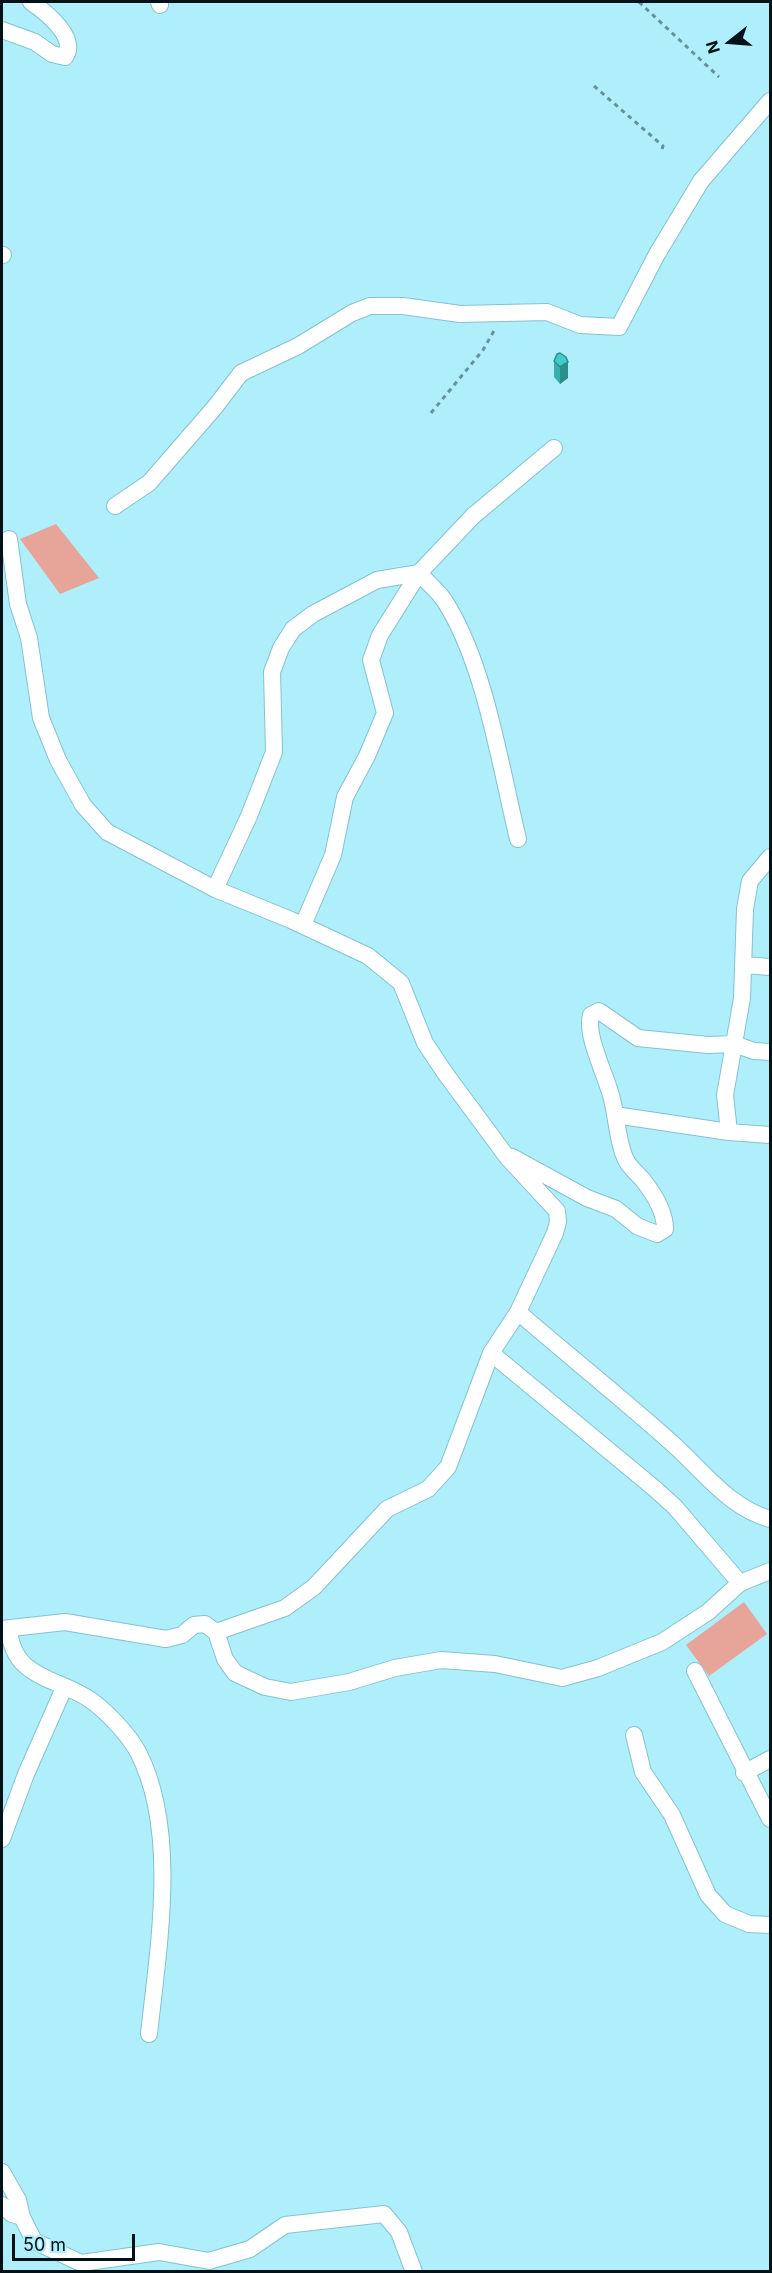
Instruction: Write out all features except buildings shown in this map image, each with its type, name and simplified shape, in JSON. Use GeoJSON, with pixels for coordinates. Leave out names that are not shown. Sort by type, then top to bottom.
{"type":"FeatureCollection","features":[{"type":"Feature","properties":{"kind":"street"},"geometry":{"type":"LineString","coordinates":[[2,30],[35,42],[52,54],[66,57],[70,50],[70,42],[45,12],[31,2]]}},
{"type":"Feature","properties":{"kind":"street"},"geometry":{"type":"LineString","coordinates":[[115,506],[149,483],[215,407],[241,373],[298,346],[352,313],[370,306],[403,306],[460,314],[547,312],[580,325],[616,328],[622,325],[657,254],[701,181],[770,104]]}},
{"type":"Feature","properties":{"kind":"street"},"geometry":{"type":"LineString","coordinates":[[303,925],[333,855],[345,797],[367,756],[385,714],[371,660],[380,635],[419,573],[473,516],[554,448]]}},
{"type":"Feature","properties":{"kind":"street"},"geometry":{"type":"LineString","coordinates":[[9,539],[18,604],[29,638],[41,718],[58,760],[83,805],[107,832],[215,889],[303,925],[368,956],[402,983],[425,1043],[507,1156],[557,1211],[558,1222],[518,1312],[491,1353],[448,1467],[428,1489],[387,1509],[322,1579],[285,1608],[216,1632]]}},
{"type":"Feature","properties":{"kind":"street"},"geometry":{"type":"LineString","coordinates":[[419,573],[442,597],[475,664],[518,839]]}},
{"type":"Feature","properties":{"kind":"street"},"geometry":{"type":"LineString","coordinates":[[215,889],[249,816],[274,752],[273,672],[281,648],[293,629],[313,614],[377,580],[419,573]]}},
{"type":"Feature","properties":{"kind":"street"},"geometry":{"type":"LineString","coordinates":[[729,1132],[725,1095],[742,998],[745,909],[750,881],[771,857]]}},
{"type":"Feature","properties":{"kind":"street"},"geometry":{"type":"LineString","coordinates":[[744,965],[771,967]]}},
{"type":"Feature","properties":{"kind":"street"},"geometry":{"type":"LineString","coordinates":[[507,1156],[519,1159],[587,1198],[616,1209],[637,1226],[657,1234],[665,1230],[665,1221],[654,1196],[626,1161],[594,1044],[589,1021],[591,1015],[599,1011],[638,1038],[734,1044],[754,1051],[771,1052]]}},
{"type":"Feature","properties":{"kind":"street"},"geometry":{"type":"LineString","coordinates":[[615,1115],[729,1132],[771,1135]]}},
{"type":"Feature","properties":{"kind":"street"},"geometry":{"type":"LineString","coordinates":[[518,1312],[675,1446],[722,1492],[752,1514],[771,1519]]}},
{"type":"Feature","properties":{"kind":"street"},"geometry":{"type":"LineString","coordinates":[[491,1353],[654,1488],[675,1508],[740,1582]]}},
{"type":"Feature","properties":{"kind":"street"},"geometry":{"type":"LineString","coordinates":[[149,2034],[160,1928],[162,1864],[153,1786],[137,1750],[121,1730],[91,1701],[28,1669],[13,1652],[5,1629],[65,1622],[166,1639],[182,1635],[199,1623],[208,1625],[216,1632],[225,1659],[235,1673],[265,1687],[291,1692],[349,1682],[395,1668],[441,1660],[495,1664],[562,1678],[598,1668],[662,1642],[708,1612],[740,1582],[771,1571]]}},
{"type":"Feature","properties":{"kind":"street"},"geometry":{"type":"LineString","coordinates":[[695,1671],[744,1773],[771,1820]]}},
{"type":"Feature","properties":{"kind":"street"},"geometry":{"type":"LineString","coordinates":[[2,1839],[26,1774],[64,1688]]}},
{"type":"Feature","properties":{"kind":"street"},"geometry":{"type":"LineString","coordinates":[[634,1735],[643,1772],[672,1815],[708,1895],[725,1914],[749,1924],[771,1925]]}},
{"type":"Feature","properties":{"kind":"street"},"geometry":{"type":"LineString","coordinates":[[744,1773],[771,1760]]}},
{"type":"Feature","properties":{"kind":"street"},"geometry":{"type":"LineString","coordinates":[[2,2172],[18,2200],[22,2217],[34,2241],[81,2263],[159,2252],[209,2260],[250,2249],[285,2225],[384,2214],[399,2232],[414,2271]]}},
{"type":"Feature","properties":{"kind":"street"},"geometry":{"type":"LineString","coordinates":[[2,2205],[12,2214],[22,2217]]}},
{"type":"Feature","properties":{"kind":"path"},"geometry":{"type":"LineString","coordinates":[[639,2],[719,77]]}},
{"type":"Feature","properties":{"kind":"path"},"geometry":{"type":"LineString","coordinates":[[594,86],[663,146],[662,149]]}},
{"type":"Feature","properties":{"kind":"path"},"geometry":{"type":"LineString","coordinates":[[431,413],[483,350],[497,327],[497,314]]}},
{"type":"Feature","properties":{"kind":"shaded area"},"geometry":{"type":"Polygon","coordinates":[[[56,524],[99,578],[60,594],[20,539],[56,524]]]}},
{"type":"Feature","properties":{"kind":"shaded area"},"geometry":{"type":"Polygon","coordinates":[[[744,1602],[767,1634],[709,1676],[686,1645],[744,1602]]]}}]}
